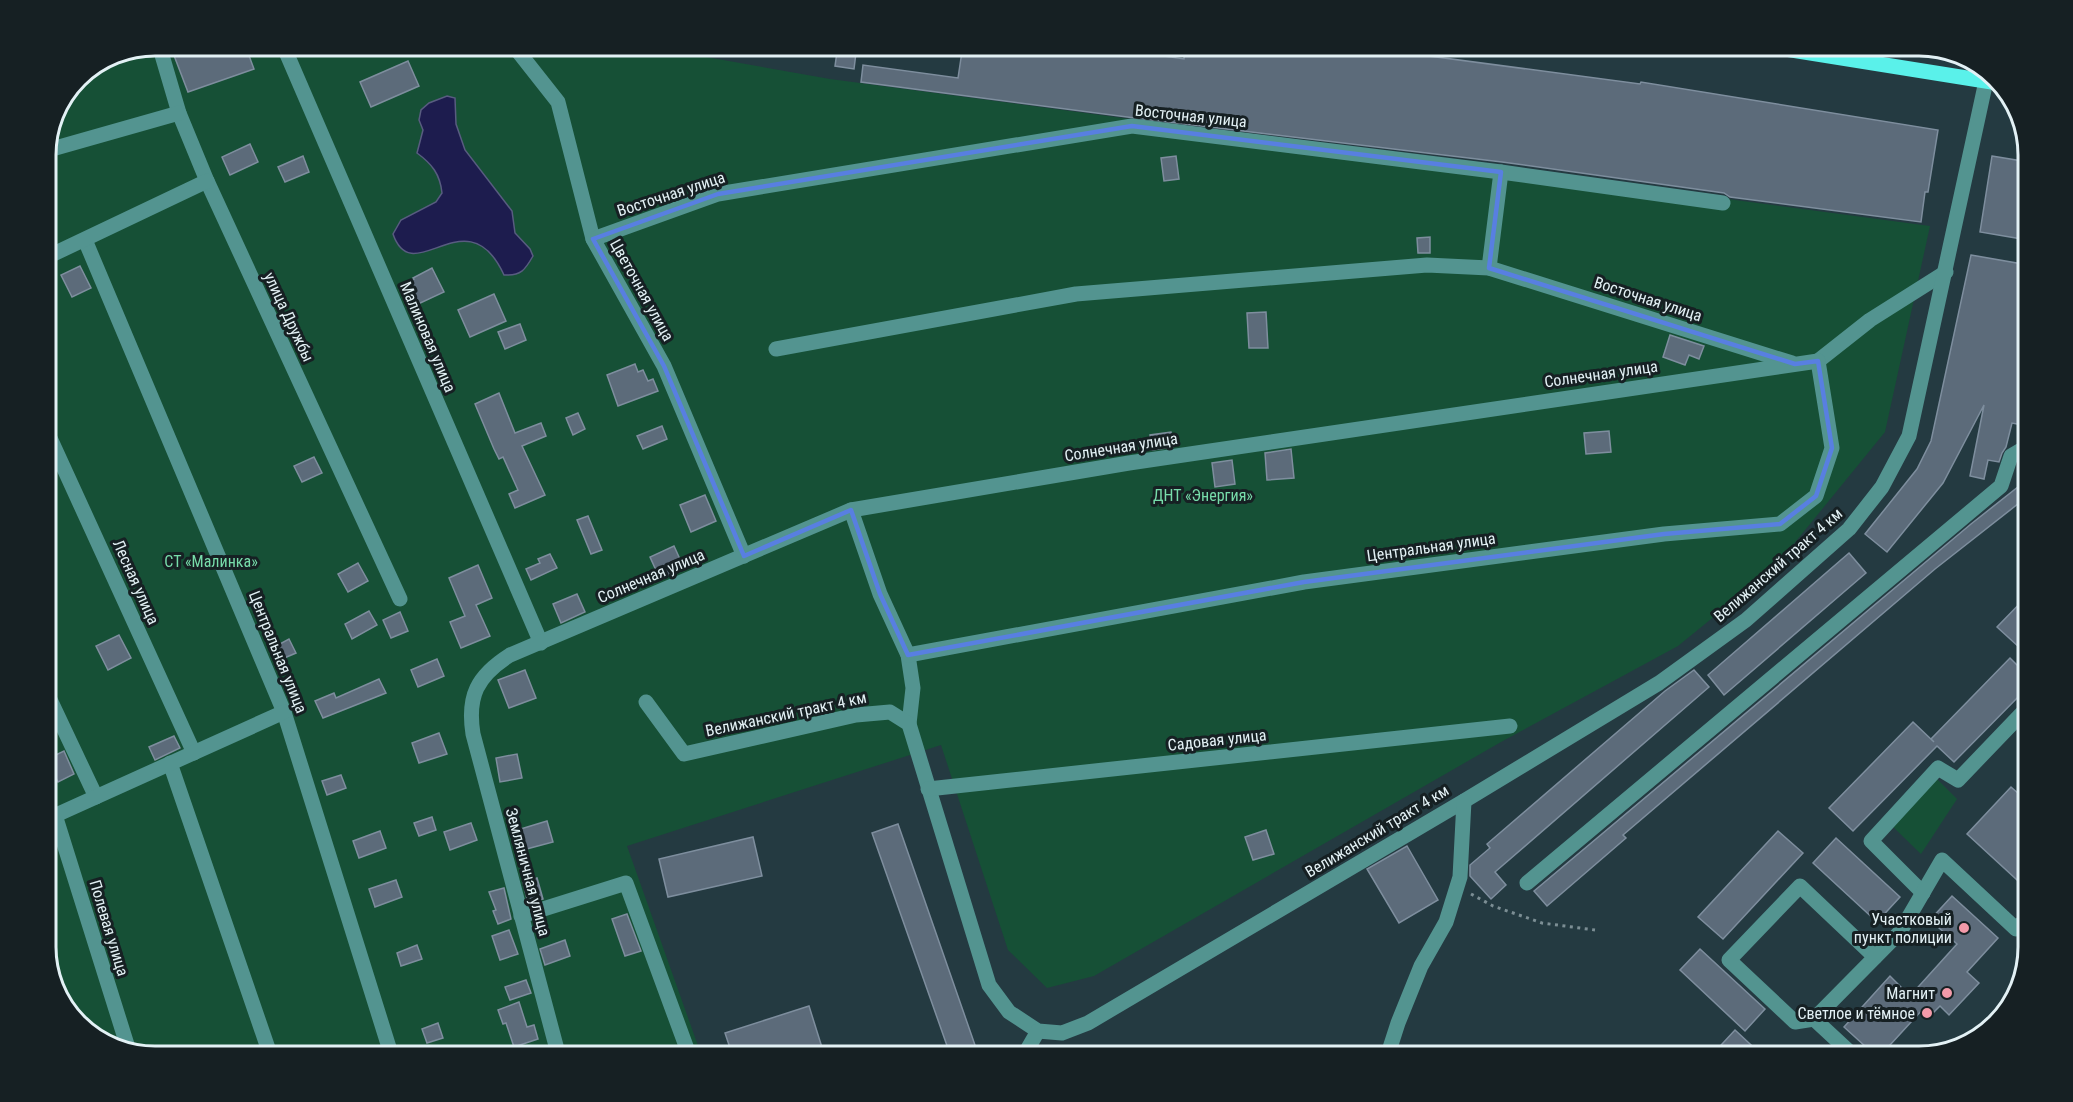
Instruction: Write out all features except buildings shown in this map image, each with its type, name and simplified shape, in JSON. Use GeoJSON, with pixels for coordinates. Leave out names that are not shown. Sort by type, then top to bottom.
{"type":"FeatureCollection","features":[{"type":"Feature","properties":{"kind":"main road"},"geometry":{"type":"LineString","coordinates":[[1831,56],[1984,80]]}},
{"type":"Feature","properties":{"kind":"street","name":"улица Дружбы"},"geometry":{"type":"LineString","coordinates":[[162,56],[179,113],[207,181],[400,599]]}},
{"type":"Feature","properties":{"kind":"street","name":"Малиновая улица"},"geometry":{"type":"LineString","coordinates":[[288,56],[541,643]]}},
{"type":"Feature","properties":{"kind":"street","name":"Цветочная улица"},"geometry":{"type":"LineString","coordinates":[[522,56],[558,102],[593,239],[664,366],[744,556]]}},
{"type":"Feature","properties":{"kind":"street","name":"Велижанский тракт 4 км"},"geometry":{"type":"LineString","coordinates":[[1038,1031],[1062,1033],[1088,1023],[1659,683],[1746,620],[1849,529],[1882,487],[1909,435],[1991,87]]}},
{"type":"Feature","properties":{"kind":"street"},"geometry":{"type":"LineString","coordinates":[[56,148],[179,113]]}},
{"type":"Feature","properties":{"kind":"street","name":"Восточная улица"},"geometry":{"type":"LineString","coordinates":[[593,239],[718,194],[1132,126],[1501,172],[1723,203]]}},
{"type":"Feature","properties":{"kind":"street"},"geometry":{"type":"LineString","coordinates":[[1489,268],[1501,172]]}},
{"type":"Feature","properties":{"kind":"street"},"geometry":{"type":"LineString","coordinates":[[56,253],[207,181]]}},
{"type":"Feature","properties":{"kind":"street","name":"Центральная улица"},"geometry":{"type":"LineString","coordinates":[[85,240],[284,712],[389,1046]]}},
{"type":"Feature","properties":{"kind":"street","name":"Восточная улица"},"geometry":{"type":"LineString","coordinates":[[776,349],[1076,294],[1427,265],[1489,268],[1795,364]]}},
{"type":"Feature","properties":{"kind":"street"},"geometry":{"type":"LineString","coordinates":[[1818,361],[1870,320],[1946,272]]}},
{"type":"Feature","properties":{"kind":"street","name":"Солнечная улица"},"geometry":{"type":"LineString","coordinates":[[473,695],[478,683],[489,670],[522,649],[541,643],[851,510],[1129,463],[1818,361]]}},
{"type":"Feature","properties":{"kind":"street","name":"Центральная улица"},"geometry":{"type":"LineString","coordinates":[[908,655],[1304,582],[1664,534],[1780,524],[1816,496],[1832,448],[1818,361]]}},
{"type":"Feature","properties":{"kind":"street","name":"Лесная улица"},"geometry":{"type":"LineString","coordinates":[[56,451],[194,753]]}},
{"type":"Feature","properties":{"kind":"street"},"geometry":{"type":"LineString","coordinates":[[1527,883],[2001,486],[2011,456],[2017,452]]}},
{"type":"Feature","properties":{"kind":"street"},"geometry":{"type":"LineString","coordinates":[[851,510],[880,594],[908,655],[913,688],[909,724],[989,985],[1009,1012],[1038,1031],[1029,1046]]}},
{"type":"Feature","properties":{"kind":"street","name":"Земляничная улица"},"geometry":{"type":"LineString","coordinates":[[473,695],[470,715],[473,734],[556,1046]]}},
{"type":"Feature","properties":{"kind":"street","name":"Велижанский тракт 4 км"},"geometry":{"type":"LineString","coordinates":[[646,702],[684,754],[856,715],[890,712],[909,724]]}},
{"type":"Feature","properties":{"kind":"street"},"geometry":{"type":"LineString","coordinates":[[56,712],[96,797]]}},
{"type":"Feature","properties":{"kind":"street"},"geometry":{"type":"LineString","coordinates":[[56,814],[284,712]]}},
{"type":"Feature","properties":{"kind":"street"},"geometry":{"type":"LineString","coordinates":[[1923,893],[1871,841],[1938,768],[1958,780],[2018,717]]}},
{"type":"Feature","properties":{"kind":"street","name":"Садовая улица"},"geometry":{"type":"LineString","coordinates":[[928,789],[1510,726]]}},
{"type":"Feature","properties":{"kind":"street"},"geometry":{"type":"LineString","coordinates":[[171,763],[267,1046]]}},
{"type":"Feature","properties":{"kind":"street"},"geometry":{"type":"LineString","coordinates":[[1391,1046],[1421,966],[1446,922],[1460,878],[1464,801]]}},
{"type":"Feature","properties":{"kind":"street","name":"Полевая улица"},"geometry":{"type":"LineString","coordinates":[[56,835],[126,1042]]}},
{"type":"Feature","properties":{"kind":"street"},"geometry":{"type":"LineString","coordinates":[[1875,957],[1800,886],[1729,960],[1795,1022],[1815,1019],[1900,932],[1942,860],[2016,929],[2018,927]]}},
{"type":"Feature","properties":{"kind":"street"},"geometry":{"type":"LineString","coordinates":[[521,916],[626,883],[686,1046]]}},
{"type":"Feature","properties":{"kind":"street"},"geometry":{"type":"LineString","coordinates":[[1815,1019],[1843,1046]]}},
{"type":"Feature","properties":{"kind":"path"},"geometry":{"type":"LineString","coordinates":[[1457,887],[1493,906],[1542,923],[1595,930]]}},
{"type":"Feature","properties":{"kind":"highlighted area"},"geometry":{"type":"Polygon","coordinates":[[[1132,126],[1501,172],[1489,268],[1795,364],[1818,361],[1832,448],[1816,496],[1780,524],[1664,534],[1304,582],[908,655],[880,594],[851,510],[744,556],[664,366],[593,239],[718,194],[1132,126]]]}},
{"type":"Feature","properties":{"kind":"green space","name":"ДНТ «Энергия»"},"geometry":{"type":"Polygon","coordinates":[[[155,56],[701,56],[830,79],[1930,226],[1885,432],[1775,567],[1678,646],[1501,742],[1094,976],[1047,988],[1008,950],[941,745],[627,846],[698,1046],[135,1045],[100,1030],[80,1013],[72,1002],[57,967],[56,954],[56,148],[57,135],[63,117],[72,100],[100,72],[135,57],[155,56]]]}},
{"type":"Feature","properties":{"kind":"green space"},"geometry":{"type":"Polygon","coordinates":[[[1935,777],[1957,799],[1921,854],[1889,823],[1935,777]]]}},
{"type":"Feature","properties":{"kind":"shaded area"},"geometry":{"type":"Polygon","coordinates":[[[447,96],[455,98],[456,124],[465,150],[512,211],[515,233],[530,249],[533,256],[519,273],[504,275],[489,252],[474,243],[458,242],[414,253],[402,249],[393,234],[401,220],[436,202],[442,193],[434,170],[417,153],[423,130],[419,120],[421,110],[429,103],[447,96]]]}},
{"type":"Feature","properties":{"kind":"place","name":"Участковый пункт полиции"},"geometry":{"type":"Point","coordinates":[1964,928]}},
{"type":"Feature","properties":{"kind":"place","name":"Магнит"},"geometry":{"type":"Point","coordinates":[1947,993]}},
{"type":"Feature","properties":{"kind":"place","name":"Светлое и тёмное"},"geometry":{"type":"Point","coordinates":[1927,1013]}},
{"type":"Feature","properties":{"kind":"park label","name":"CТ «Малинка»"},"geometry":{"type":"Point","coordinates":[211,561]}}]}
